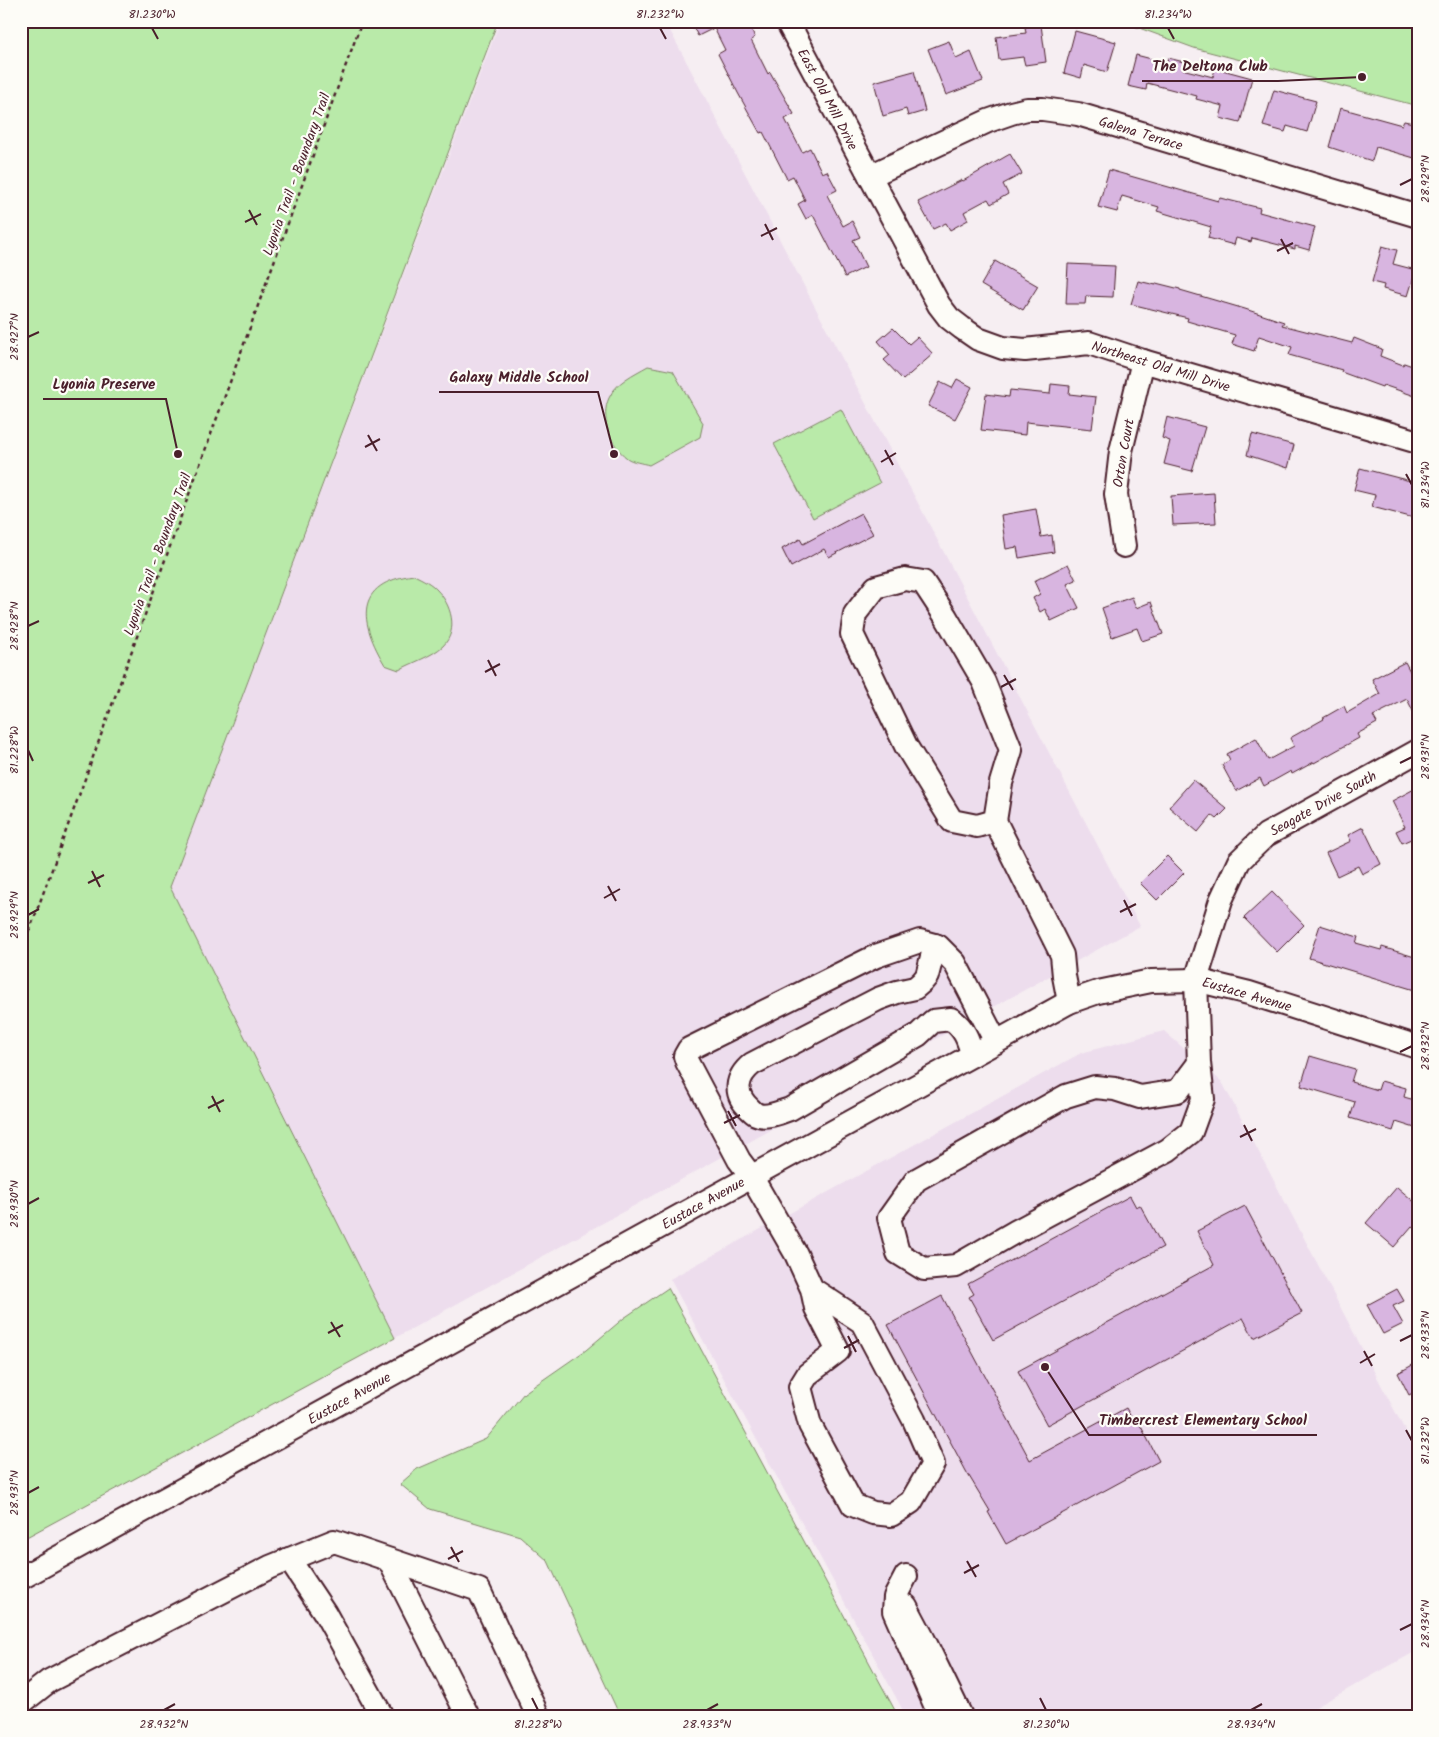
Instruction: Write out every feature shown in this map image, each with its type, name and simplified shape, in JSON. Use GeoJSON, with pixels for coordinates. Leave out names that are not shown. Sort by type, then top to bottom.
{"type":"FeatureCollection","features":[{"type":"Feature","properties":{"kind":"street","name":"East Old Mill Drive"},"geometry":{"type":"LineString","coordinates":[[787,21],[870,176]]}},
{"type":"Feature","properties":{"kind":"street","name":"Galena Terrace"},"geometry":{"type":"LineString","coordinates":[[870,176],[1011,112],[1043,109],[1078,114],[1418,216]]}},
{"type":"Feature","properties":{"kind":"street","name":"Northeast Old Mill Drive"},"geometry":{"type":"LineString","coordinates":[[870,176],[939,305],[949,318],[978,339],[1003,348],[1025,350],[1089,343],[1143,361],[1418,442]]}},
{"type":"Feature","properties":{"kind":"street","name":"Orton Court"},"geometry":{"type":"LineString","coordinates":[[1124,546],[1116,494],[1120,451],[1143,361]]}},
{"type":"Feature","properties":{"kind":"street"},"geometry":{"type":"LineString","coordinates":[[995,820],[977,826],[952,820],[906,746],[852,634],[855,614],[876,587],[905,579],[923,582],[984,682],[1011,750],[1001,783],[995,820],[1062,955],[1069,1002]]}},
{"type":"Feature","properties":{"kind":"street","name":"Seagate Drive South"},"geometry":{"type":"LineString","coordinates":[[1199,1064],[1178,1091],[1140,1097],[1115,1089],[1095,1087],[1066,1096],[916,1180],[889,1218],[898,1253],[924,1270],[956,1266],[1015,1232],[1168,1150],[1192,1132],[1203,1099],[1199,1064],[1196,980],[1221,900],[1239,861],[1266,835],[1418,750]]}},
{"type":"Feature","properties":{"kind":"street"},"geometry":{"type":"LineString","coordinates":[[812,1289],[862,1322],[914,1420],[933,1464],[911,1502],[891,1515],[873,1514],[853,1506],[810,1425],[800,1387],[808,1374],[838,1351],[816,1308],[812,1289],[796,1254],[751,1176],[739,1160],[687,1062],[685,1056],[690,1049],[876,956],[920,941],[938,946],[955,963],[996,1042]]}},
{"type":"Feature","properties":{"kind":"street"},"geometry":{"type":"LineString","coordinates":[[935,945],[927,976],[915,988],[878,999],[752,1064],[744,1071],[738,1084],[740,1094],[745,1105],[756,1114],[768,1116],[790,1109],[918,1035],[934,1021],[951,1018],[959,1024],[970,1041],[972,1055]]}},
{"type":"Feature","properties":{"kind":"street","name":"Eustace Avenue"},"geometry":{"type":"LineString","coordinates":[[21,1578],[1069,1002],[1098,992],[1151,981],[1196,980],[1249,993],[1418,1047]]}},
{"type":"Feature","properties":{"kind":"street"},"geometry":{"type":"LineString","coordinates":[[21,1703],[49,1681],[261,1571],[334,1541],[479,1590],[538,1716]]}},
{"type":"Feature","properties":{"kind":"street"},"geometry":{"type":"LineString","coordinates":[[290,1559],[325,1613],[382,1716]]}},
{"type":"Feature","properties":{"kind":"street"},"geometry":{"type":"LineString","coordinates":[[388,1560],[468,1716]]}},
{"type":"Feature","properties":{"kind":"street"},"geometry":{"type":"LineString","coordinates":[[906,1576],[895,1597],[894,1611],[940,1716]]}},
{"type":"Feature","properties":{"kind":"street"},"geometry":{"type":"LineString","coordinates":[[895,1597],[907,1607],[961,1716]]}},
{"type":"Feature","properties":{"kind":"path","name":"Lyonia Trail - Boundary Trail"},"geometry":{"type":"LineString","coordinates":[[21,954],[362,21]]}},
{"type":"Feature","properties":{"kind":"shaded area"},"geometry":{"type":"Polygon","coordinates":[[[500,21],[665,21],[1140,926],[395,1338],[170,887],[500,21]]]}},
{"type":"Feature","properties":{"kind":"shaded area"},"geometry":{"type":"Polygon","coordinates":[[[1164,1031],[1222,1082],[1418,1455],[1418,1650],[1300,1716],[906,1716],[670,1279],[1081,1053],[1164,1031]]]}},
{"type":"Feature","properties":{"kind":"green space"},"geometry":{"type":"Polygon","coordinates":[[[21,21],[498,21],[170,887],[395,1338],[21,1540],[21,21]]]}},
{"type":"Feature","properties":{"kind":"green space"},"geometry":{"type":"Polygon","coordinates":[[[1120,21],[1418,21],[1418,106],[1194,48],[1120,21]]]}},
{"type":"Feature","properties":{"kind":"green space"},"geometry":{"type":"Polygon","coordinates":[[[648,366],[673,371],[703,423],[700,437],[649,465],[629,459],[621,452],[611,438],[606,422],[606,406],[612,392],[626,379],[648,366]]]}},
{"type":"Feature","properties":{"kind":"green space"},"geometry":{"type":"Polygon","coordinates":[[[841,409],[880,483],[813,518],[774,444],[841,409]]]}},
{"type":"Feature","properties":{"kind":"green space"},"geometry":{"type":"Polygon","coordinates":[[[414,575],[432,585],[446,602],[451,617],[451,632],[448,640],[438,650],[399,670],[385,665],[376,649],[367,620],[367,607],[371,596],[380,586],[394,579],[414,575]]]}},
{"type":"Feature","properties":{"kind":"green space"},"geometry":{"type":"Polygon","coordinates":[[[668,1288],[898,1716],[620,1716],[548,1561],[520,1536],[430,1509],[400,1484],[417,1469],[486,1439],[524,1393],[586,1350],[624,1318],[668,1288]]]}},
{"type":"Feature","properties":{"kind":"building"},"geometry":{"type":"Polygon","coordinates":[[[690,21],[747,21],[755,37],[751,40],[768,74],[770,72],[794,114],[785,119],[802,152],[810,148],[822,173],[827,171],[837,190],[827,195],[843,226],[852,221],[860,237],[853,240],[866,267],[845,277],[813,215],[806,219],[798,204],[805,200],[793,176],[787,179],[763,132],[760,133],[738,93],[718,54],[725,50],[714,28],[698,36],[690,21]]]}},
{"type":"Feature","properties":{"kind":"building"},"geometry":{"type":"Polygon","coordinates":[[[1041,25],[1046,62],[1025,65],[1023,57],[999,60],[996,37],[1026,33],[1025,27],[1041,25]]]}},
{"type":"Feature","properties":{"kind":"building"},"geometry":{"type":"Polygon","coordinates":[[[1075,31],[1116,42],[1107,72],[1084,65],[1081,78],[1064,73],[1075,31]]]}},
{"type":"Feature","properties":{"kind":"building"},"geometry":{"type":"Polygon","coordinates":[[[949,41],[956,59],[971,52],[983,81],[946,95],[928,49],[949,41]]]}},
{"type":"Feature","properties":{"kind":"building"},"geometry":{"type":"Polygon","coordinates":[[[1136,55],[1167,63],[1168,58],[1184,62],[1182,69],[1213,77],[1215,68],[1252,78],[1240,123],[1220,118],[1223,106],[1196,99],[1197,96],[1147,83],[1146,90],[1128,86],[1136,55]]]}},
{"type":"Feature","properties":{"kind":"building"},"geometry":{"type":"Polygon","coordinates":[[[914,71],[925,111],[908,116],[906,109],[883,116],[874,82],[914,71]]]}},
{"type":"Feature","properties":{"kind":"building"},"geometry":{"type":"Polygon","coordinates":[[[1274,90],[1316,101],[1307,132],[1287,126],[1285,132],[1263,126],[1274,90]]]}},
{"type":"Feature","properties":{"kind":"building"},"geometry":{"type":"Polygon","coordinates":[[[1340,108],[1402,125],[1404,121],[1418,124],[1418,159],[1376,147],[1372,161],[1329,147],[1340,108]]]}},
{"type":"Feature","properties":{"kind":"building"},"geometry":{"type":"Polygon","coordinates":[[[1010,154],[1022,174],[1003,184],[1008,194],[991,204],[988,199],[964,212],[968,220],[950,230],[946,223],[933,229],[918,202],[963,181],[1010,154]]]}},
{"type":"Feature","properties":{"kind":"building"},"geometry":{"type":"Polygon","coordinates":[[[1109,170],[1218,201],[1220,198],[1260,208],[1259,212],[1315,227],[1309,250],[1295,246],[1295,249],[1252,238],[1251,242],[1236,238],[1234,245],[1208,238],[1211,227],[1157,211],[1159,207],[1122,196],[1117,212],[1098,207],[1109,170]]]}},
{"type":"Feature","properties":{"kind":"building"},"geometry":{"type":"Polygon","coordinates":[[[1382,246],[1397,250],[1393,264],[1416,270],[1408,296],[1383,289],[1384,285],[1372,282],[1382,246]]]}},
{"type":"Feature","properties":{"kind":"building"},"geometry":{"type":"Polygon","coordinates":[[[995,261],[1038,286],[1023,310],[981,285],[995,261]]]}},
{"type":"Feature","properties":{"kind":"building"},"geometry":{"type":"Polygon","coordinates":[[[1068,264],[1115,266],[1113,297],[1086,296],[1085,304],[1066,304],[1068,264]]]}},
{"type":"Feature","properties":{"kind":"building"},"geometry":{"type":"Polygon","coordinates":[[[1138,281],[1180,289],[1284,322],[1282,325],[1352,343],[1354,338],[1382,349],[1380,356],[1403,365],[1404,363],[1418,368],[1418,397],[1383,385],[1382,387],[1341,372],[1342,370],[1289,355],[1292,347],[1259,336],[1254,351],[1232,344],[1235,335],[1187,321],[1188,318],[1131,304],[1138,281]]]}},
{"type":"Feature","properties":{"kind":"building"},"geometry":{"type":"Polygon","coordinates":[[[893,328],[909,344],[917,337],[933,354],[903,380],[884,360],[890,355],[878,341],[893,328]]]}},
{"type":"Feature","properties":{"kind":"building"},"geometry":{"type":"Polygon","coordinates":[[[957,379],[972,387],[955,419],[928,406],[940,382],[952,388],[957,379]]]}},
{"type":"Feature","properties":{"kind":"building"},"geometry":{"type":"Polygon","coordinates":[[[1051,384],[1070,386],[1069,394],[1096,397],[1092,429],[1026,422],[1025,435],[981,430],[986,394],[1009,397],[1010,390],[1050,394],[1051,384]]]}},
{"type":"Feature","properties":{"kind":"building"},"geometry":{"type":"Polygon","coordinates":[[[1167,417],[1205,427],[1192,471],[1164,464],[1170,441],[1162,438],[1167,417]]]}},
{"type":"Feature","properties":{"kind":"building"},"geometry":{"type":"Polygon","coordinates":[[[1252,434],[1294,445],[1288,468],[1247,455],[1252,434]]]}},
{"type":"Feature","properties":{"kind":"building"},"geometry":{"type":"Polygon","coordinates":[[[1360,468],[1418,483],[1418,519],[1372,507],[1375,495],[1354,490],[1360,468]]]}},
{"type":"Feature","properties":{"kind":"building"},"geometry":{"type":"Polygon","coordinates":[[[1214,493],[1216,523],[1173,525],[1171,496],[1214,493]]]}},
{"type":"Feature","properties":{"kind":"building"},"geometry":{"type":"Polygon","coordinates":[[[1036,509],[1041,537],[1052,535],[1054,552],[1019,558],[1017,547],[1006,549],[1001,515],[1036,509]]]}},
{"type":"Feature","properties":{"kind":"building"},"geometry":{"type":"Polygon","coordinates":[[[861,513],[873,534],[829,557],[824,549],[791,567],[782,549],[800,539],[803,544],[861,513]]]}},
{"type":"Feature","properties":{"kind":"building"},"geometry":{"type":"Polygon","coordinates":[[[1068,564],[1076,580],[1067,584],[1079,608],[1051,621],[1045,609],[1040,612],[1033,598],[1040,594],[1034,581],[1068,564]]]}},
{"type":"Feature","properties":{"kind":"building"},"geometry":{"type":"Polygon","coordinates":[[[1132,597],[1136,608],[1151,602],[1163,634],[1142,641],[1137,628],[1112,637],[1102,608],[1132,597]]]}},
{"type":"Feature","properties":{"kind":"building"},"geometry":{"type":"Polygon","coordinates":[[[1405,662],[1418,686],[1418,721],[1407,699],[1373,716],[1377,723],[1357,734],[1359,738],[1314,763],[1292,774],[1291,771],[1264,786],[1260,778],[1236,791],[1222,765],[1230,760],[1227,754],[1256,738],[1268,760],[1294,746],[1290,738],[1323,718],[1344,706],[1347,713],[1380,694],[1372,679],[1405,662]]]}},
{"type":"Feature","properties":{"kind":"building"},"geometry":{"type":"Polygon","coordinates":[[[1193,780],[1227,809],[1217,819],[1212,815],[1198,832],[1169,807],[1193,780]]]}},
{"type":"Feature","properties":{"kind":"building"},"geometry":{"type":"Polygon","coordinates":[[[1418,787],[1418,851],[1411,839],[1402,843],[1396,831],[1405,827],[1392,801],[1418,787]]]}},
{"type":"Feature","properties":{"kind":"building"},"geometry":{"type":"Polygon","coordinates":[[[1363,827],[1381,864],[1362,874],[1358,866],[1337,876],[1326,853],[1351,841],[1348,835],[1363,827]]]}},
{"type":"Feature","properties":{"kind":"building"},"geometry":{"type":"Polygon","coordinates":[[[1167,856],[1184,873],[1157,900],[1140,883],[1167,856]]]}},
{"type":"Feature","properties":{"kind":"building"},"geometry":{"type":"Polygon","coordinates":[[[1272,892],[1304,925],[1277,952],[1244,918],[1272,892]]]}},
{"type":"Feature","properties":{"kind":"building"},"geometry":{"type":"Polygon","coordinates":[[[1320,925],[1358,937],[1356,943],[1381,950],[1382,947],[1418,958],[1418,991],[1309,958],[1320,925]]]}},
{"type":"Feature","properties":{"kind":"building"},"geometry":{"type":"Polygon","coordinates":[[[1310,1056],[1355,1069],[1351,1082],[1378,1090],[1381,1081],[1406,1088],[1404,1097],[1418,1101],[1418,1129],[1396,1122],[1393,1131],[1350,1118],[1355,1102],[1301,1086],[1310,1056]]]}},
{"type":"Feature","properties":{"kind":"building"},"geometry":{"type":"Polygon","coordinates":[[[1397,1187],[1418,1205],[1418,1230],[1412,1226],[1394,1247],[1366,1223],[1397,1187]]]}},
{"type":"Feature","properties":{"kind":"building"},"geometry":{"type":"Polygon","coordinates":[[[1130,1196],[1136,1207],[1140,1205],[1163,1247],[993,1340],[969,1297],[974,1294],[968,1284],[1130,1196]]]}},
{"type":"Feature","properties":{"kind":"building"},"geometry":{"type":"Polygon","coordinates":[[[1245,1206],[1302,1313],[1254,1338],[1243,1318],[1047,1425],[1018,1371],[1214,1265],[1197,1231],[1245,1206]]]}},
{"type":"Feature","properties":{"kind":"building"},"geometry":{"type":"Polygon","coordinates":[[[1397,1289],[1404,1301],[1393,1306],[1403,1324],[1383,1334],[1367,1305],[1397,1289]]]}},
{"type":"Feature","properties":{"kind":"building"},"geometry":{"type":"Polygon","coordinates":[[[942,1296],[1030,1460],[1126,1408],[1132,1419],[1136,1417],[1159,1461],[1006,1544],[988,1512],[990,1511],[966,1471],[888,1325],[942,1296]]]}},
{"type":"Feature","properties":{"kind":"building"},"geometry":{"type":"Polygon","coordinates":[[[1418,1362],[1418,1390],[1409,1395],[1398,1373],[1418,1362]]]}},
{"type":"Feature","properties":{"kind":"place","name":"The Deltona Club"},"geometry":{"type":"Point","coordinates":[1362,77]}},
{"type":"Feature","properties":{"kind":"place","name":"Lyonia Preserve"},"geometry":{"type":"Point","coordinates":[178,454]}},
{"type":"Feature","properties":{"kind":"place","name":"Galaxy Middle School"},"geometry":{"type":"Point","coordinates":[614,454]}},
{"type":"Feature","properties":{"kind":"place","name":"Timbercrest Elementary School"},"geometry":{"type":"Point","coordinates":[1045,1367]}}]}
